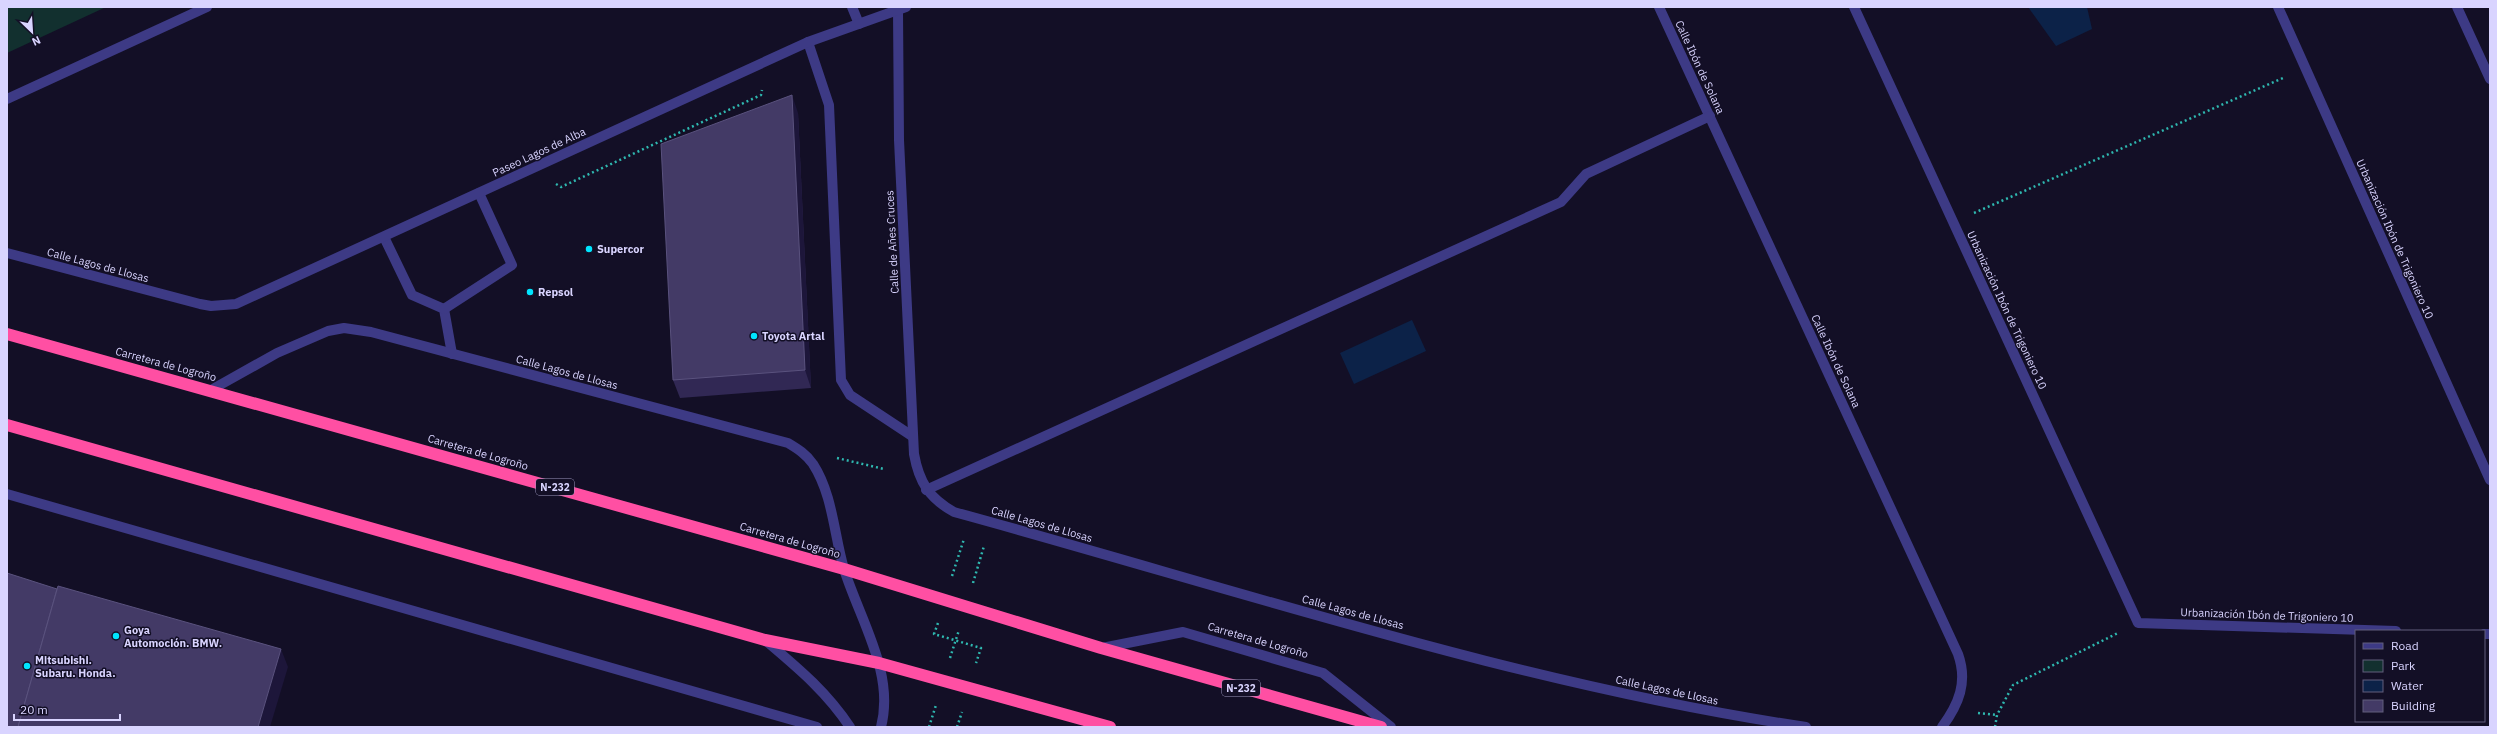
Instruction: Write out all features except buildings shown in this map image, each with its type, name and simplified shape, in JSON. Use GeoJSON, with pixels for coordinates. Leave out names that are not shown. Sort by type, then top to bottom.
{"type":"FeatureCollection","features":[{"type":"Feature","properties":{"kind":"highway","name":"Carretera de Logroño"},"geometry":{"type":"LineString","coordinates":[[7,334],[211,390],[844,569],[1101,648],[1381,727]]}},
{"type":"Feature","properties":{"kind":"highway"},"geometry":{"type":"LineString","coordinates":[[7,425],[765,640],[879,663],[1110,727]]}},
{"type":"Feature","properties":{"kind":"street"},"geometry":{"type":"LineString","coordinates":[[7,99],[207,7]]}},
{"type":"Feature","properties":{"kind":"street"},"geometry":{"type":"LineString","coordinates":[[852,7],[859,24]]}},
{"type":"Feature","properties":{"kind":"street","name":"Calle Ibón de Solana"},"geometry":{"type":"LineString","coordinates":[[1659,7],[1958,654],[1963,679],[1960,698],[1942,727]]}},
{"type":"Feature","properties":{"kind":"street","name":"Urbanización Ibón de Trigoniero 10"},"geometry":{"type":"LineString","coordinates":[[1854,7],[2138,623],[2364,630]]}},
{"type":"Feature","properties":{"kind":"street","name":"Urbanización Ibón de Trigoniero 10"},"geometry":{"type":"LineString","coordinates":[[2278,7],[2490,480]]}},
{"type":"Feature","properties":{"kind":"street"},"geometry":{"type":"LineString","coordinates":[[2457,7],[2490,79]]}},
{"type":"Feature","properties":{"kind":"street","name":"Paseo Lagos de Alba"},"geometry":{"type":"LineString","coordinates":[[182,300],[211,306],[236,304],[808,42],[902,9]]}},
{"type":"Feature","properties":{"kind":"street","name":"Calle de Añes Cruces"},"geometry":{"type":"LineString","coordinates":[[902,9],[899,140],[912,436],[917,471]]}},
{"type":"Feature","properties":{"kind":"street"},"geometry":{"type":"LineString","coordinates":[[808,42],[829,105],[841,380],[850,395],[912,436]]}},
{"type":"Feature","properties":{"kind":"street"},"geometry":{"type":"LineString","coordinates":[[926,490],[1561,202],[1586,174],[1710,116]]}},
{"type":"Feature","properties":{"kind":"street"},"geometry":{"type":"LineString","coordinates":[[444,309],[512,265],[479,193]]}},
{"type":"Feature","properties":{"kind":"street"},"geometry":{"type":"LineString","coordinates":[[384,237],[412,295],[444,309]]}},
{"type":"Feature","properties":{"kind":"street","name":"Calle Lagos de Llosas"},"geometry":{"type":"LineString","coordinates":[[7,253],[182,300]]}},
{"type":"Feature","properties":{"kind":"street"},"geometry":{"type":"LineString","coordinates":[[444,309],[452,354]]}},
{"type":"Feature","properties":{"kind":"street","name":"Calle Lagos de Llosas"},"geometry":{"type":"LineString","coordinates":[[211,390],[277,353],[328,331],[344,328],[371,332],[788,443],[803,452],[813,464],[829,504],[844,569],[879,663],[884,690],[885,713],[881,727]]}},
{"type":"Feature","properties":{"kind":"street","name":"Calle Lagos de Llosas"},"geometry":{"type":"LineString","coordinates":[[917,471],[926,490],[940,504],[954,512],[1455,652],[1622,693],[1732,716],[1806,727]]}},
{"type":"Feature","properties":{"kind":"street"},"geometry":{"type":"LineString","coordinates":[[7,494],[817,727]]}},
{"type":"Feature","properties":{"kind":"street","name":"Carretera de Logroño"},"geometry":{"type":"LineString","coordinates":[[1101,648],[1183,632],[1323,673],[1391,727]]}},
{"type":"Feature","properties":{"kind":"street"},"geometry":{"type":"LineString","coordinates":[[765,640],[816,683],[835,704],[850,727]]}},
{"type":"Feature","properties":{"kind":"path"},"geometry":{"type":"LineString","coordinates":[[1953,222],[2306,68]]}},
{"type":"Feature","properties":{"kind":"path"},"geometry":{"type":"LineString","coordinates":[[813,464],[839,457],[884,469]]}},
{"type":"Feature","properties":{"kind":"path"},"geometry":{"type":"LineString","coordinates":[[1995,727],[1997,715],[2012,685],[2138,623]]}},
{"type":"Feature","properties":{"kind":"green space"},"geometry":{"type":"Polygon","coordinates":[[[7,7],[106,7],[7,53],[7,7]]]}},
{"type":"Feature","properties":{"kind":"water"},"geometry":{"type":"Polygon","coordinates":[[[2028,7],[2087,7],[2092,29],[2056,46],[2028,7]]]}},
{"type":"Feature","properties":{"kind":"water"},"geometry":{"type":"Polygon","coordinates":[[[1412,320],[1426,351],[1354,384],[1340,353],[1412,320]]]}},
{"type":"Feature","properties":{"kind":"place","name":"Supercor"},"geometry":{"type":"Point","coordinates":[589,249]}},
{"type":"Feature","properties":{"kind":"place","name":"Repsol"},"geometry":{"type":"Point","coordinates":[530,292]}},
{"type":"Feature","properties":{"kind":"place","name":"Toyota Artal"},"geometry":{"type":"Point","coordinates":[754,336]}},
{"type":"Feature","properties":{"kind":"place","name":"Goya Automoción. BMW."},"geometry":{"type":"Point","coordinates":[116,636]}},
{"type":"Feature","properties":{"kind":"place","name":"Mitsubishi. Subaru. Honda."},"geometry":{"type":"Point","coordinates":[27,666]}}]}
